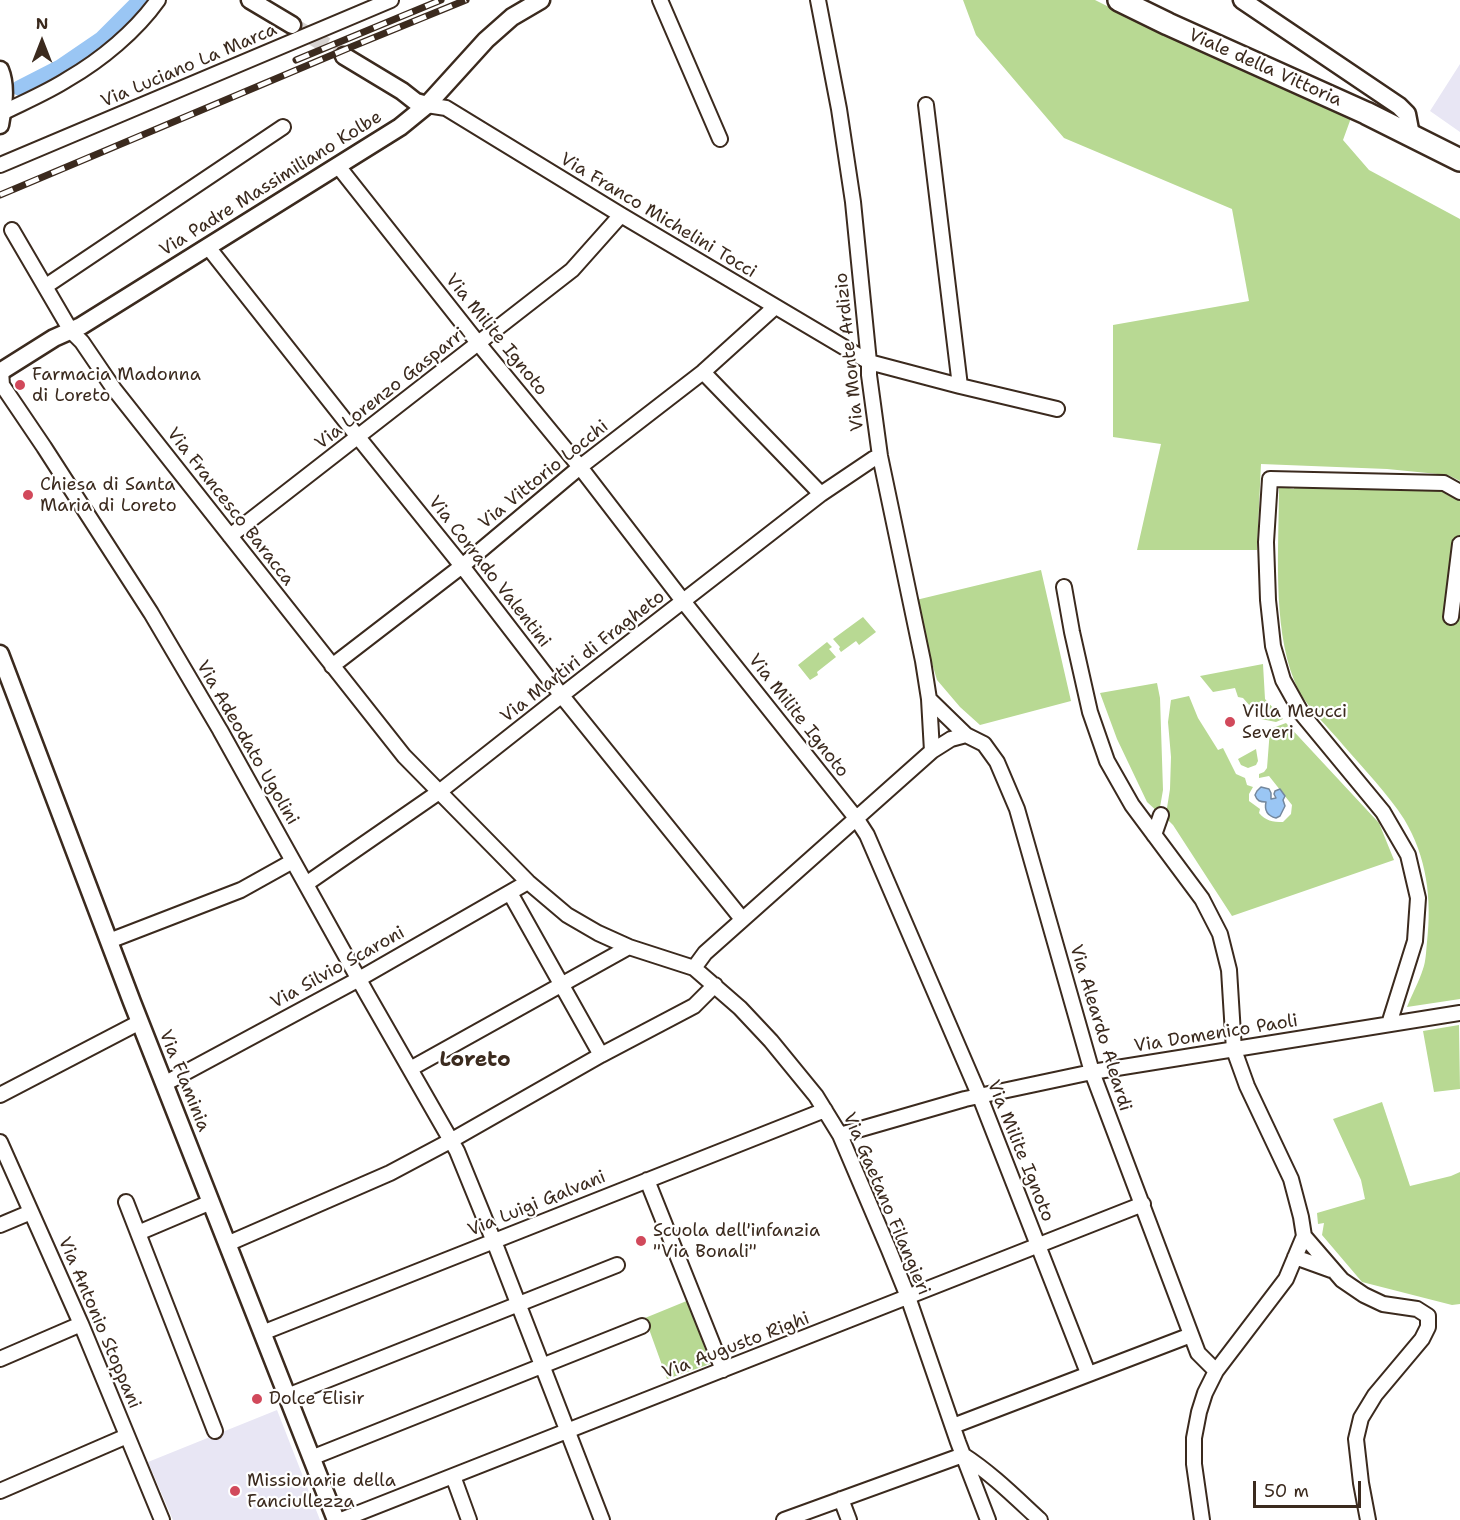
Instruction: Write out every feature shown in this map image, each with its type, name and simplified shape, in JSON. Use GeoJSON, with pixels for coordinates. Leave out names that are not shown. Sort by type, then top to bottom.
{"type":"FeatureCollection","features":[{"type":"Feature","properties":{"kind":"main road","name":"Viale della Vittoria"},"geometry":{"type":"LineString","coordinates":[[1119,0],[1366,113],[1460,160]]}},
{"type":"Feature","properties":{"kind":"street"},"geometry":{"type":"LineString","coordinates":[[1,119],[68,80],[110,50],[150,11],[158,0]]}},
{"type":"Feature","properties":{"kind":"street"},"geometry":{"type":"LineString","coordinates":[[250,0],[292,25]]}},
{"type":"Feature","properties":{"kind":"street","name":"Via Luciano La Marca"},"geometry":{"type":"LineString","coordinates":[[0,165],[391,0]]}},
{"type":"Feature","properties":{"kind":"street","name":"Via Padre Massimiliano Kolbe"},"geometry":{"type":"LineString","coordinates":[[0,371],[54,338],[81,326],[400,127],[428,105],[486,40],[512,17],[541,0]]}},
{"type":"Feature","properties":{"kind":"street"},"geometry":{"type":"LineString","coordinates":[[660,0],[720,139]]}},
{"type":"Feature","properties":{"kind":"street","name":"Via Monte Ardizio"},"geometry":{"type":"LineString","coordinates":[[818,0],[839,109],[853,202],[869,375],[880,456],[929,699],[932,751]]}},
{"type":"Feature","properties":{"kind":"street"},"geometry":{"type":"LineString","coordinates":[[1242,0],[1399,106],[1407,114],[1411,135]]}},
{"type":"Feature","properties":{"kind":"street"},"geometry":{"type":"LineString","coordinates":[[344,56],[416,102],[428,105]]}},
{"type":"Feature","properties":{"kind":"street"},"geometry":{"type":"LineString","coordinates":[[1,80],[1,119]]}},
{"type":"Feature","properties":{"kind":"street","name":"Via Franco Michelini Tocci"},"geometry":{"type":"LineString","coordinates":[[428,105],[446,108],[869,362],[1057,409]]}},
{"type":"Feature","properties":{"kind":"street"},"geometry":{"type":"LineString","coordinates":[[926,105],[960,386]]}},
{"type":"Feature","properties":{"kind":"street"},"geometry":{"type":"LineString","coordinates":[[46,286],[283,127]]}},
{"type":"Feature","properties":{"kind":"street","name":"Via Milite Ignoto"},"geometry":{"type":"LineString","coordinates":[[338,166],[580,467],[867,835],[980,1096],[1088,1373]]}},
{"type":"Feature","properties":{"kind":"street","name":"Via Lorenzo Gasparri"},"geometry":{"type":"LineString","coordinates":[[230,536],[572,270],[621,215]]}},
{"type":"Feature","properties":{"kind":"street","name":"Via Francesco Baracca"},"geometry":{"type":"LineString","coordinates":[[12,230],[72,330],[114,389],[404,756],[439,792]]}},
{"type":"Feature","properties":{"kind":"street","name":"Via Corrado Valentini"},"geometry":{"type":"LineString","coordinates":[[208,246],[562,696],[742,919]]}},
{"type":"Feature","properties":{"kind":"street","name":"Via Vittorio Locchi"},"geometry":{"type":"LineString","coordinates":[[332,666],[462,566],[580,467],[703,372],[775,307]]}},
{"type":"Feature","properties":{"kind":"street","name":"Via Adeodato Ugolini"},"geometry":{"type":"LineString","coordinates":[[0,371],[2,385],[151,613],[220,730],[452,1140],[494,1241],[602,1520]]}},
{"type":"Feature","properties":{"kind":"street"},"geometry":{"type":"LineString","coordinates":[[703,372],[821,494]]}},
{"type":"Feature","properties":{"kind":"street","name":"Via Martiri di Fragheto"},"geometry":{"type":"LineString","coordinates":[[306,884],[439,792],[821,494],[880,456]]}},
{"type":"Feature","properties":{"kind":"street"},"geometry":{"type":"LineString","coordinates":[[1389,1024],[1415,941],[1418,898],[1408,855],[1383,812],[1302,714],[1283,680],[1273,646],[1268,600],[1266,542],[1270,479],[1444,483],[1460,492]]}},
{"type":"Feature","properties":{"kind":"street"},"geometry":{"type":"LineString","coordinates":[[1451,617],[1460,543]]}},
{"type":"Feature","properties":{"kind":"street"},"geometry":{"type":"LineString","coordinates":[[1064,587],[1090,712],[1107,761],[1132,806],[1202,899],[1220,934],[1229,970],[1234,1050],[1247,1086],[1291,1179],[1304,1236],[1342,1280],[1364,1295],[1383,1304],[1417,1309],[1428,1316],[1428,1327],[1422,1339],[1375,1395],[1361,1419],[1356,1439],[1368,1520]]}},
{"type":"Feature","properties":{"kind":"street","name":"Via Flaminia"},"geometry":{"type":"LineString","coordinates":[[0,654],[140,1022],[336,1520]]}},
{"type":"Feature","properties":{"kind":"street"},"geometry":{"type":"LineString","coordinates":[[929,699],[966,735]]}},
{"type":"Feature","properties":{"kind":"street"},"geometry":{"type":"LineString","coordinates":[[694,968],[705,953],[742,919],[932,751],[951,739],[966,735]]}},
{"type":"Feature","properties":{"kind":"street","name":"Via Aleardo Aleardi"},"geometry":{"type":"LineString","coordinates":[[966,735],[984,744],[997,762],[1017,809],[1092,1072],[1198,1353],[1215,1371]]}},
{"type":"Feature","properties":{"kind":"street","name":"Via Gaetano Filangieri"},"geometry":{"type":"LineString","coordinates":[[439,792],[528,882],[567,915],[629,947],[694,968],[740,1008],[803,1080],[840,1135],[908,1297],[952,1426],[988,1520]]}},
{"type":"Feature","properties":{"kind":"street"},"geometry":{"type":"LineString","coordinates":[[1154,835],[1161,815]]}},
{"type":"Feature","properties":{"kind":"street"},"geometry":{"type":"LineString","coordinates":[[109,941],[241,890],[293,861]]}},
{"type":"Feature","properties":{"kind":"street","name":"Via Silvio Scaroni"},"geometry":{"type":"LineString","coordinates":[[164,1083],[359,978],[528,882]]}},
{"type":"Feature","properties":{"kind":"street"},"geometry":{"type":"LineString","coordinates":[[510,893],[601,1055]]}},
{"type":"Feature","properties":{"kind":"street"},"geometry":{"type":"LineString","coordinates":[[410,1069],[629,947]]}},
{"type":"Feature","properties":{"kind":"street"},"geometry":{"type":"LineString","coordinates":[[227,1244],[390,1173],[601,1055],[694,1006],[715,985]]}},
{"type":"Feature","properties":{"kind":"street","name":"Via Domenico Paoli"},"geometry":{"type":"LineString","coordinates":[[840,1135],[980,1096],[1092,1072],[1460,1013]]}},
{"type":"Feature","properties":{"kind":"street"},"geometry":{"type":"LineString","coordinates":[[0,1095],[140,1022]]}},
{"type":"Feature","properties":{"kind":"street","name":"Via Luigi Galvani"},"geometry":{"type":"LineString","coordinates":[[262,1333],[825,1110]]}},
{"type":"Feature","properties":{"kind":"street","name":"Via Antonio Stoppani"},"geometry":{"type":"LineString","coordinates":[[0,1142],[81,1324],[162,1520]]}},
{"type":"Feature","properties":{"kind":"street"},"geometry":{"type":"LineString","coordinates":[[647,1180],[723,1370]]}},
{"type":"Feature","properties":{"kind":"street"},"geometry":{"type":"LineString","coordinates":[[138,1233],[211,1202]]}},
{"type":"Feature","properties":{"kind":"street"},"geometry":{"type":"LineString","coordinates":[[126,1203],[215,1431]]}},
{"type":"Feature","properties":{"kind":"street","name":"Via Augusto Righi"},"geometry":{"type":"LineString","coordinates":[[341,1520],[1143,1204]]}},
{"type":"Feature","properties":{"kind":"street"},"geometry":{"type":"LineString","coordinates":[[0,1225],[31,1212]]}},
{"type":"Feature","properties":{"kind":"street"},"geometry":{"type":"LineString","coordinates":[[1202,1520],[1194,1473],[1194,1438],[1205,1393],[1215,1371],[1286,1279],[1304,1236]]}},
{"type":"Feature","properties":{"kind":"street"},"geometry":{"type":"LineString","coordinates":[[1295,1257],[1333,1271]]}},
{"type":"Feature","properties":{"kind":"street"},"geometry":{"type":"LineString","coordinates":[[287,1396],[617,1265]]}},
{"type":"Feature","properties":{"kind":"street"},"geometry":{"type":"LineString","coordinates":[[0,1359],[81,1324]]}},
{"type":"Feature","properties":{"kind":"street"},"geometry":{"type":"LineString","coordinates":[[311,1458],[642,1326]]}},
{"type":"Feature","properties":{"kind":"street"},"geometry":{"type":"LineString","coordinates":[[952,1426],[1191,1335]]}},
{"type":"Feature","properties":{"kind":"street"},"geometry":{"type":"LineString","coordinates":[[0,1491],[127,1436]]}},
{"type":"Feature","properties":{"kind":"street"},"geometry":{"type":"LineString","coordinates":[[784,1520],[963,1455],[979,1465],[1040,1520]]}},
{"type":"Feature","properties":{"kind":"street"},"geometry":{"type":"LineString","coordinates":[[453,1476],[469,1520]]}},
{"type":"Feature","properties":{"kind":"street"},"geometry":{"type":"LineString","coordinates":[[841,1499],[849,1520]]}},
{"type":"Feature","properties":{"kind":"shaded area"},"geometry":{"type":"Polygon","coordinates":[[[1460,64],[1460,132],[1430,111],[1460,64]]]}},
{"type":"Feature","properties":{"kind":"shaded area","name":"Missionarie della Fanciullezza"},"geometry":{"type":"Polygon","coordinates":[[[277,1410],[320,1520],[173,1520],[148,1462],[277,1410]]]}},
{"type":"Feature","properties":{"kind":"green space"},"geometry":{"type":"Polygon","coordinates":[[[963,0],[1095,0],[1163,34],[1351,118],[1343,140],[1369,170],[1460,219],[1460,481],[1448,475],[1387,469],[1261,464],[1257,550],[1137,550],[1161,444],[1113,437],[1113,325],[1249,301],[1232,209],[1064,138],[976,35],[963,0]]]}},
{"type":"Feature","properties":{"kind":"green space"},"geometry":{"type":"Polygon","coordinates":[[[1294,482],[1431,487],[1460,497],[1460,999],[1407,1007],[1420,979],[1426,956],[1428,894],[1418,848],[1398,810],[1309,706],[1294,680],[1282,634],[1278,559],[1279,486],[1294,489],[1294,482]]]}},
{"type":"Feature","properties":{"kind":"green space"},"geometry":{"type":"Polygon","coordinates":[[[1041,570],[1071,701],[980,725],[960,707],[937,680],[916,600],[1041,570]]]}},
{"type":"Feature","properties":{"kind":"green space"},"geometry":{"type":"Polygon","coordinates":[[[863,617],[876,632],[859,645],[856,641],[841,652],[833,639],[863,617]]]}},
{"type":"Feature","properties":{"kind":"green space"},"geometry":{"type":"Polygon","coordinates":[[[827,642],[832,647],[829,649],[836,657],[810,680],[798,665],[827,642]]]}},
{"type":"Feature","properties":{"kind":"green space"},"geometry":{"type":"Polygon","coordinates":[[[1263,664],[1265,699],[1283,719],[1276,722],[1261,719],[1253,706],[1238,697],[1235,688],[1213,692],[1200,676],[1263,664]]]}},
{"type":"Feature","properties":{"kind":"green space"},"geometry":{"type":"Polygon","coordinates":[[[1157,683],[1160,698],[1163,790],[1159,813],[1147,802],[1117,739],[1100,693],[1157,683]]]}},
{"type":"Feature","properties":{"kind":"green space"},"geometry":{"type":"Polygon","coordinates":[[[1189,696],[1198,718],[1218,750],[1223,748],[1236,774],[1245,778],[1247,785],[1253,787],[1249,794],[1249,801],[1260,809],[1259,813],[1264,818],[1283,822],[1291,814],[1292,805],[1269,776],[1259,778],[1259,774],[1267,768],[1270,729],[1286,723],[1379,823],[1394,860],[1232,916],[1168,820],[1171,757],[1168,722],[1171,700],[1189,696]]]}},
{"type":"Feature","properties":{"kind":"green space"},"geometry":{"type":"Polygon","coordinates":[[[1256,749],[1258,761],[1256,765],[1248,768],[1241,765],[1238,759],[1256,749]]]}},
{"type":"Feature","properties":{"kind":"green space"},"geometry":{"type":"Polygon","coordinates":[[[1459,1025],[1460,1089],[1434,1092],[1423,1031],[1459,1025]]]}},
{"type":"Feature","properties":{"kind":"green space"},"geometry":{"type":"Polygon","coordinates":[[[1382,1102],[1410,1186],[1460,1172],[1460,1304],[1452,1305],[1362,1282],[1322,1235],[1324,1223],[1318,1224],[1317,1213],[1365,1199],[1361,1180],[1333,1119],[1382,1102]]]}},
{"type":"Feature","properties":{"kind":"green space"},"geometry":{"type":"Polygon","coordinates":[[[689,1300],[710,1364],[667,1379],[645,1318],[689,1300]]]}},
{"type":"Feature","properties":{"kind":"water"},"geometry":{"type":"Polygon","coordinates":[[[1261,787],[1269,789],[1271,799],[1276,798],[1275,791],[1280,789],[1285,796],[1283,800],[1285,806],[1280,816],[1276,818],[1271,816],[1267,813],[1266,802],[1257,799],[1255,795],[1261,787]]]}},
{"type":"Feature","properties":{"kind":"waterway"},"geometry":{"type":"LineString","coordinates":[[19,88],[60,67],[101,39],[140,0]]}},
{"type":"Feature","properties":{"kind":"tunnel"},"geometry":{"type":"LineString","coordinates":[[292,25],[344,56]]}},
{"type":"Feature","properties":{"kind":"railway"},"geometry":{"type":"LineString","coordinates":[[296,60],[441,0]]}},
{"type":"Feature","properties":{"kind":"railway"},"geometry":{"type":"LineString","coordinates":[[0,195],[466,0]]}},
{"type":"Feature","properties":{"kind":"place","name":"Farmacia Madonna di Loreto"},"geometry":{"type":"Point","coordinates":[20,385]}},
{"type":"Feature","properties":{"kind":"place","name":"Chiesa di Santa Maria di Loreto"},"geometry":{"type":"Point","coordinates":[28,495]}},
{"type":"Feature","properties":{"kind":"place","name":"Villa Meucci Severi"},"geometry":{"type":"Point","coordinates":[1230,722]}},
{"type":"Feature","properties":{"kind":"place","name":"Scuola dell'infanzia \"Via Bonali\""},"geometry":{"type":"Point","coordinates":[641,1241]}},
{"type":"Feature","properties":{"kind":"place","name":"Dolce Elisir"},"geometry":{"type":"Point","coordinates":[257,1399]}},
{"type":"Feature","properties":{"kind":"place","name":"Missionarie della Fanciullezza"},"geometry":{"type":"Point","coordinates":[235,1491]}},
{"type":"Feature","properties":{"kind":"district","name":"Loreto"},"geometry":{"type":"Point","coordinates":[475,1061]}}]}
